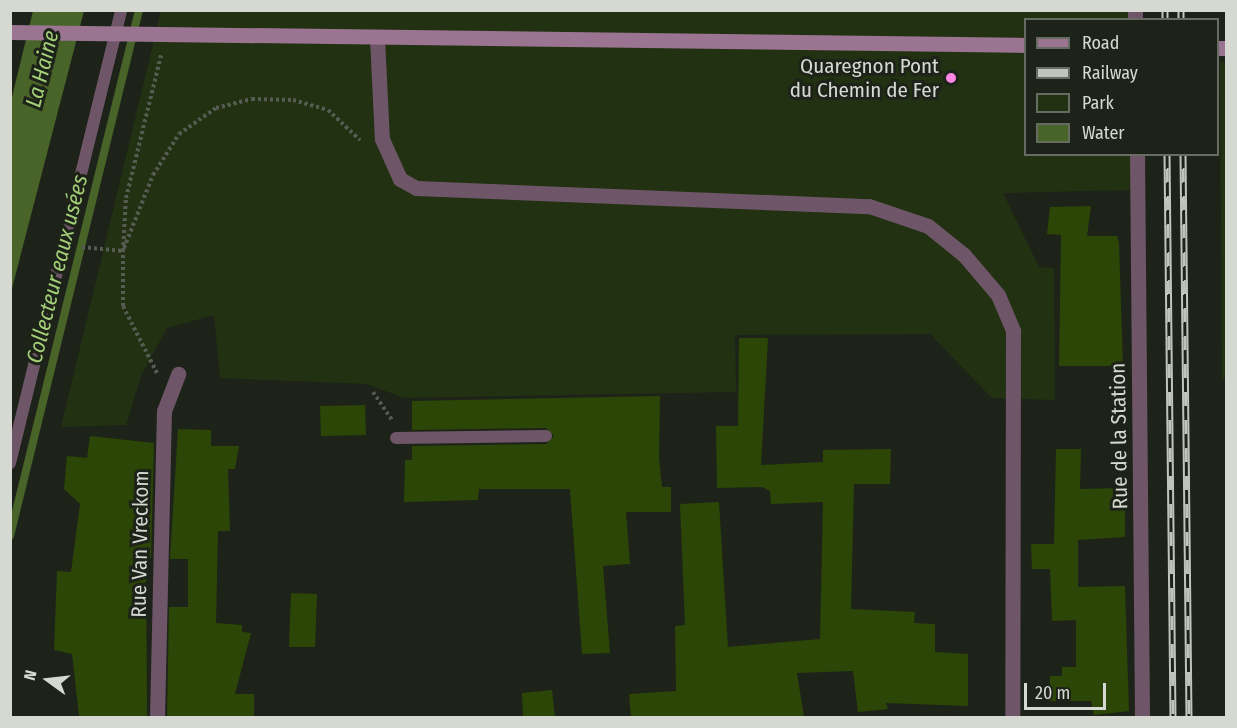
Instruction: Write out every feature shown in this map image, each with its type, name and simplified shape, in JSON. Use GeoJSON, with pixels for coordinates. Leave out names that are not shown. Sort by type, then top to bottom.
{"type":"FeatureCollection","features":[{"type":"Feature","properties":{"kind":"main road"},"geometry":{"type":"LineString","coordinates":[[10,32],[1024,45]]}},
{"type":"Feature","properties":{"kind":"street"},"geometry":{"type":"LineString","coordinates":[[377,38],[382,139],[400,179],[416,188],[869,206],[927,226],[964,255],[998,295],[1013,331],[1012,717]]}},
{"type":"Feature","properties":{"kind":"street","name":"Rue de la Station"},"geometry":{"type":"LineString","coordinates":[[1137,156],[1143,717]]}},
{"type":"Feature","properties":{"kind":"street","name":"Rue Van Vreckom"},"geometry":{"type":"LineString","coordinates":[[157,717],[165,411],[178,374]]}},
{"type":"Feature","properties":{"kind":"lane"},"geometry":{"type":"LineString","coordinates":[[10,463],[121,10]]}},
{"type":"Feature","properties":{"kind":"lane"},"geometry":{"type":"LineString","coordinates":[[396,438],[546,436]]}},
{"type":"Feature","properties":{"kind":"path"},"geometry":{"type":"LineString","coordinates":[[164,45],[126,198],[123,306],[142,352],[160,377],[165,411]]}},
{"type":"Feature","properties":{"kind":"path"},"geometry":{"type":"LineString","coordinates":[[123,251],[153,175],[179,134],[216,108],[252,99],[293,100],[328,110],[357,134],[366,151]]}},
{"type":"Feature","properties":{"kind":"path"},"geometry":{"type":"LineString","coordinates":[[64,246],[123,251]]}},
{"type":"Feature","properties":{"kind":"path"},"geometry":{"type":"LineString","coordinates":[[373,392],[393,421],[396,438]]}},
{"type":"Feature","properties":{"kind":"green space"},"geometry":{"type":"Polygon","coordinates":[[[161,11],[1129,11],[1129,18],[1024,18],[1024,156],[1130,156],[1131,190],[1003,193],[1039,267],[1054,268],[1055,400],[992,398],[930,334],[735,335],[736,392],[404,398],[367,384],[220,378],[214,315],[167,328],[141,376],[126,425],[61,427],[161,11]]]}},
{"type":"Feature","properties":{"kind":"green space"},"geometry":{"type":"Polygon","coordinates":[[[1220,62],[1226,62],[1226,378],[1222,379],[1220,62]]]}},
{"type":"Feature","properties":{"kind":"water","name":"La Haine"},"geometry":{"type":"Polygon","coordinates":[[[33,11],[84,11],[11,292],[11,101],[33,11]]]}},
{"type":"Feature","properties":{"kind":"building"},"geometry":{"type":"Polygon","coordinates":[[[1091,206],[1087,236],[1117,236],[1119,243],[1123,366],[1059,366],[1061,235],[1047,234],[1050,207],[1091,206]]]}},
{"type":"Feature","properties":{"kind":"building"},"geometry":{"type":"Polygon","coordinates":[[[739,338],[768,338],[761,465],[823,462],[823,450],[891,449],[890,484],[854,484],[851,609],[915,612],[914,623],[935,624],[935,652],[968,654],[968,706],[886,703],[888,709],[858,712],[853,671],[797,673],[804,717],[631,717],[629,694],[676,691],[675,626],[685,625],[680,504],[719,502],[728,647],[820,639],[823,502],[771,504],[770,491],[762,487],[717,488],[716,426],[738,426],[739,338]]]}},
{"type":"Feature","properties":{"kind":"building"},"geometry":{"type":"Polygon","coordinates":[[[660,396],[659,458],[662,487],[671,487],[671,512],[626,512],[630,564],[603,566],[610,653],[582,654],[570,489],[479,489],[478,500],[404,502],[405,460],[412,460],[412,446],[546,444],[554,436],[546,428],[412,430],[412,401],[660,396]]]}},
{"type":"Feature","properties":{"kind":"building"},"geometry":{"type":"Polygon","coordinates":[[[365,405],[366,435],[321,436],[320,406],[365,405]]]}},
{"type":"Feature","properties":{"kind":"building"},"geometry":{"type":"Polygon","coordinates":[[[178,429],[211,430],[211,446],[239,446],[235,469],[228,469],[230,531],[218,531],[216,623],[242,625],[242,632],[251,633],[235,694],[254,694],[254,717],[167,717],[169,607],[188,607],[188,559],[170,559],[178,429]]]}},
{"type":"Feature","properties":{"kind":"building"},"geometry":{"type":"Polygon","coordinates":[[[90,436],[154,443],[151,558],[146,558],[147,717],[79,716],[72,654],[54,650],[57,571],[71,572],[80,504],[64,489],[67,456],[87,458],[90,436]]]}},
{"type":"Feature","properties":{"kind":"building"},"geometry":{"type":"Polygon","coordinates":[[[1056,449],[1081,449],[1080,489],[1125,488],[1125,537],[1078,540],[1078,587],[1125,586],[1129,711],[1094,715],[1091,701],[1049,701],[1050,676],[1062,676],[1062,667],[1076,667],[1076,620],[1052,621],[1050,569],[1032,569],[1031,544],[1054,544],[1056,449]]]}},
{"type":"Feature","properties":{"kind":"building"},"geometry":{"type":"Polygon","coordinates":[[[291,593],[317,594],[315,647],[289,647],[291,593]]]}},
{"type":"Feature","properties":{"kind":"building"},"geometry":{"type":"Polygon","coordinates":[[[552,690],[555,717],[523,717],[522,693],[552,690]]]}},
{"type":"Feature","properties":{"kind":"waterway","name":"Collecteur eaux usées"},"geometry":{"type":"LineString","coordinates":[[10,536],[139,10]]}},
{"type":"Feature","properties":{"kind":"railway"},"geometry":{"type":"LineString","coordinates":[[1165,10],[1165,18]]}},
{"type":"Feature","properties":{"kind":"railway"},"geometry":{"type":"LineString","coordinates":[[1181,10],[1181,18]]}},
{"type":"Feature","properties":{"kind":"railway"},"geometry":{"type":"LineString","coordinates":[[1167,156],[1173,718]]}},
{"type":"Feature","properties":{"kind":"railway"},"geometry":{"type":"LineString","coordinates":[[1183,156],[1189,718]]}},
{"type":"Feature","properties":{"kind":"place","name":"Quaregnon Pont du Chemin de Fer"},"geometry":{"type":"Point","coordinates":[951,78]}}]}
